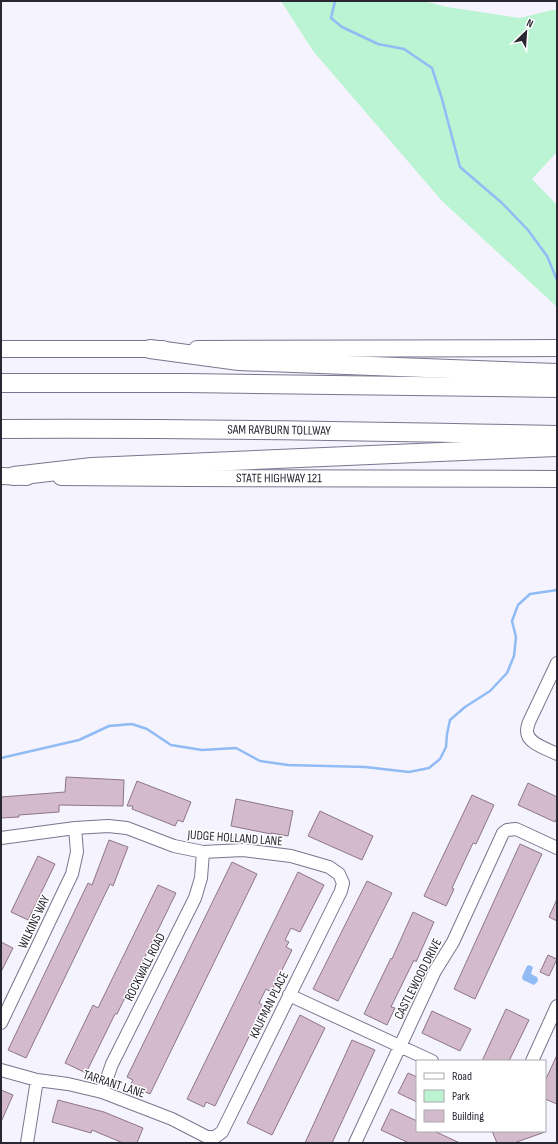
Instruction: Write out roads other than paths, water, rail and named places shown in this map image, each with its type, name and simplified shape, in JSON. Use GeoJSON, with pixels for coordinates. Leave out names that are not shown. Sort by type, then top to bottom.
{"type":"FeatureCollection","features":[{"type":"Feature","properties":{"kind":"highway"},"geometry":{"type":"LineString","coordinates":[[150,349],[239,361],[557,373]]}},
{"type":"Feature","properties":{"kind":"highway"},"geometry":{"type":"LineString","coordinates":[[1,383],[186,383],[557,388]]}},
{"type":"Feature","properties":{"kind":"highway","name":"SAM RAYBURN TOLLWAY"},"geometry":{"type":"LineString","coordinates":[[1,429],[197,429],[416,432],[557,443]]}},
{"type":"Feature","properties":{"kind":"highway"},"geometry":{"type":"LineString","coordinates":[[7,476],[92,468],[557,443]]}},
{"type":"Feature","properties":{"kind":"main road"},"geometry":{"type":"LineString","coordinates":[[1,349],[557,348]]}},
{"type":"Feature","properties":{"kind":"main road","name":"STATE HIGHWAY 121"},"geometry":{"type":"LineString","coordinates":[[7,476],[557,479]]}},
{"type":"Feature","properties":{"kind":"street"},"geometry":{"type":"LineString","coordinates":[[557,663],[529,722],[526,732],[535,744],[557,754]]}},
{"type":"Feature","properties":{"kind":"street","name":"JUDGE HOLLAND LANE"},"geometry":{"type":"LineString","coordinates":[[1,838],[75,828],[108,826],[127,828],[174,846],[203,852],[243,850],[291,856],[328,868],[339,874],[343,883]]}},
{"type":"Feature","properties":{"kind":"street","name":"WILKINS WAY"},"geometry":{"type":"LineString","coordinates":[[1,1023],[72,874],[77,852],[75,828]]}},
{"type":"Feature","properties":{"kind":"street","name":"CASTLEWOOD DRIVE"},"geometry":{"type":"LineString","coordinates":[[355,1143],[435,971],[453,942],[501,836],[507,830],[516,828],[557,848]]}},
{"type":"Feature","properties":{"kind":"street","name":"ROCKWALL ROAD"},"geometry":{"type":"LineString","coordinates":[[102,1092],[112,1064],[195,898],[201,878],[203,852]]}},
{"type":"Feature","properties":{"kind":"street","name":"KAUFMAN PLACE"},"geometry":{"type":"LineString","coordinates":[[215,1137],[222,1132],[341,891],[343,883]]}},
{"type":"Feature","properties":{"kind":"street"},"geometry":{"type":"LineString","coordinates":[[289,995],[430,1060]]}},
{"type":"Feature","properties":{"kind":"street"},"geometry":{"type":"LineString","coordinates":[[532,1060],[557,1006]]}},
{"type":"Feature","properties":{"kind":"street","name":"TARRANT LANE"},"geometry":{"type":"LineString","coordinates":[[1,1070],[37,1080],[68,1084],[102,1092],[172,1119],[207,1137],[215,1137]]}},
{"type":"Feature","properties":{"kind":"street"},"geometry":{"type":"LineString","coordinates":[[27,1143],[37,1080]]}},
{"type":"Feature","properties":{"kind":"water"},"geometry":{"type":"Polygon","coordinates":[[[529,965],[533,967],[531,974],[537,977],[538,981],[534,985],[523,980],[522,977],[527,966],[529,965]]]}},
{"type":"Feature","properties":{"kind":"waterway"},"geometry":{"type":"LineString","coordinates":[[335,1],[331,18],[342,27],[378,44],[404,49],[432,68],[460,167],[502,203],[528,230],[547,256],[557,280]]}},
{"type":"Feature","properties":{"kind":"waterway"},"geometry":{"type":"LineString","coordinates":[[1,758],[79,740],[109,726],[132,724],[147,729],[171,745],[202,750],[236,748],[260,761],[288,765],[365,767],[409,772],[429,768],[440,759],[446,747],[450,720],[465,707],[490,691],[507,673],[514,656],[516,637],[512,621],[518,605],[530,594],[557,590]]}}]}
